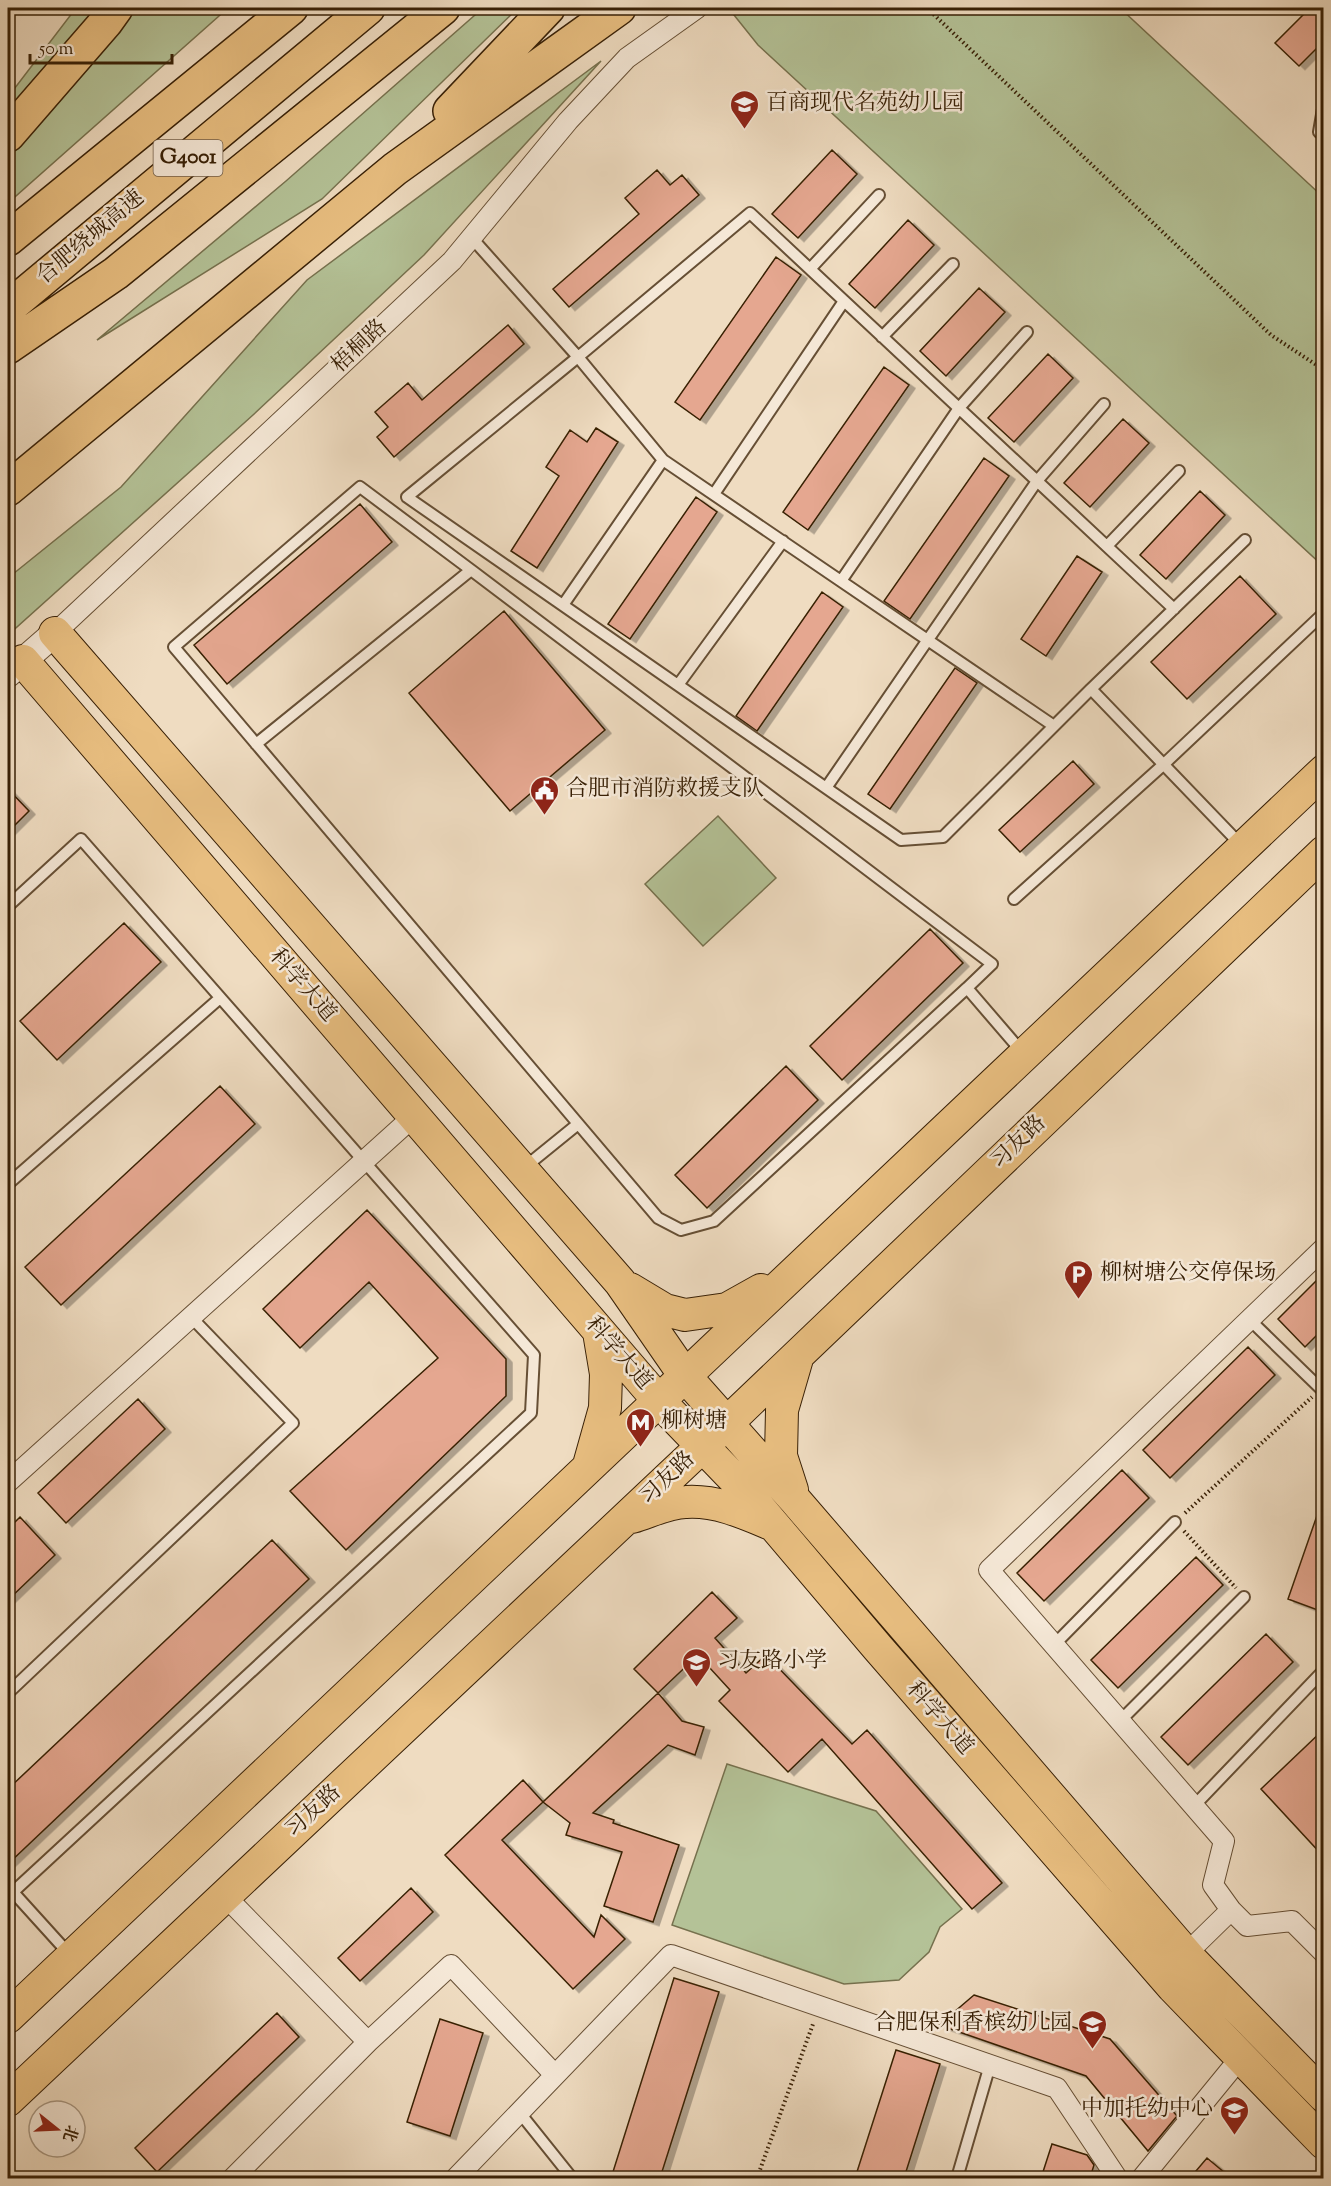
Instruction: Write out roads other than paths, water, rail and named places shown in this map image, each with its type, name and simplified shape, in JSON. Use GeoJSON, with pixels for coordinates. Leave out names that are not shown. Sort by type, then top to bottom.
{"type":"FeatureCollection","features":[{"type":"Feature","properties":{"kind":"highway"},"geometry":{"type":"LineString","coordinates":[[8,135],[116,8]]}},
{"type":"Feature","properties":{"kind":"highway","name":"G4001"},"geometry":{"type":"LineString","coordinates":[[8,238],[291,8]]}},
{"type":"Feature","properties":{"kind":"highway","name":"合肥绕城高速"},"geometry":{"type":"LineString","coordinates":[[8,308],[368,8]]}},
{"type":"Feature","properties":{"kind":"highway"},"geometry":{"type":"LineString","coordinates":[[8,347],[116,273],[443,8]]}},
{"type":"Feature","properties":{"kind":"highway"},"geometry":{"type":"LineString","coordinates":[[396,169],[548,8]]}},
{"type":"Feature","properties":{"kind":"highway"},"geometry":{"type":"LineString","coordinates":[[8,489],[396,169],[619,8]]}},
{"type":"Feature","properties":{"kind":"main road","name":"科学大道"},"geometry":{"type":"LineString","coordinates":[[55,633],[620,1282],[685,1376],[728,1422],[1186,1954],[1323,2096]]}},
{"type":"Feature","properties":{"kind":"main road","name":"科学大道"},"geometry":{"type":"LineString","coordinates":[[15,667],[414,1116],[658,1401],[739,1484],[775,1525],[878,1648],[1173,1988],[1323,2143]]}},
{"type":"Feature","properties":{"kind":"main road"},"geometry":{"type":"LineString","coordinates":[[8,2017],[1323,771]]}},
{"type":"Feature","properties":{"kind":"main road","name":"习友路"},"geometry":{"type":"LineString","coordinates":[[8,2100],[728,1422],[1323,852]]}},
{"type":"Feature","properties":{"kind":"main road"},"geometry":{"type":"LineString","coordinates":[[620,1282],[665,1310],[685,1314],[727,1309],[796,1271]]}},
{"type":"Feature","properties":{"kind":"main road"},"geometry":{"type":"LineString","coordinates":[[589,1466],[605,1408],[606,1374],[598,1331]]}},
{"type":"Feature","properties":{"kind":"main road"},"geometry":{"type":"LineString","coordinates":[[795,1500],[781,1456],[782,1410],[798,1354]]}},
{"type":"Feature","properties":{"kind":"main road"},"geometry":{"type":"LineString","coordinates":[[625,1519],[684,1502],[704,1503],[733,1509],[775,1525]]}},
{"type":"Feature","properties":{"kind":"street","name":"梧桐路"},"geometry":{"type":"LineString","coordinates":[[15,667],[55,633],[452,261],[567,121],[627,58],[697,8]]}},
{"type":"Feature","properties":{"kind":"street"},"geometry":{"type":"LineString","coordinates":[[8,1482],[414,1116]]}},
{"type":"Feature","properties":{"kind":"street"},"geometry":{"type":"LineString","coordinates":[[1323,1248],[989,1570],[1224,1841],[1213,1885],[1231,1910],[1247,1926],[1292,1921],[1323,1953]]}},
{"type":"Feature","properties":{"kind":"street"},"geometry":{"type":"LineString","coordinates":[[225,1896],[368,2042]]}},
{"type":"Feature","properties":{"kind":"street"},"geometry":{"type":"LineString","coordinates":[[1186,1954],[1231,1910]]}},
{"type":"Feature","properties":{"kind":"street"},"geometry":{"type":"LineString","coordinates":[[456,2178],[671,1955],[1057,2088],[1118,2178]]}},
{"type":"Feature","properties":{"kind":"street"},"geometry":{"type":"LineString","coordinates":[[233,2178],[368,2042],[451,1965],[555,2075]]}},
{"type":"Feature","properties":{"kind":"street"},"geometry":{"type":"LineString","coordinates":[[1142,2178],[1241,2058]]}},
{"type":"Feature","properties":{"kind":"lane"},"geometry":{"type":"LineString","coordinates":[[1172,8],[1181,8]]}},
{"type":"Feature","properties":{"kind":"lane"},"geometry":{"type":"LineString","coordinates":[[1323,103],[1319,132],[1323,136]]}},
{"type":"Feature","properties":{"kind":"lane"},"geometry":{"type":"LineString","coordinates":[[810,269],[879,195]]}},
{"type":"Feature","properties":{"kind":"lane"},"geometry":{"type":"LineString","coordinates":[[1174,609],[750,213],[407,496],[901,840],[943,837],[1245,540]]}},
{"type":"Feature","properties":{"kind":"lane"},"geometry":{"type":"LineString","coordinates":[[471,237],[578,357],[663,460],[1054,726]]}},
{"type":"Feature","properties":{"kind":"lane"},"geometry":{"type":"LineString","coordinates":[[882,337],[952,264]]}},
{"type":"Feature","properties":{"kind":"lane"},"geometry":{"type":"LineString","coordinates":[[714,494],[844,301]]}},
{"type":"Feature","properties":{"kind":"lane"},"geometry":{"type":"LineString","coordinates":[[841,580],[959,408],[1027,332]]}},
{"type":"Feature","properties":{"kind":"lane"},"geometry":{"type":"LineString","coordinates":[[826,788],[1037,481],[1104,404]]}},
{"type":"Feature","properties":{"kind":"lane"},"geometry":{"type":"LineString","coordinates":[[563,604],[663,460]]}},
{"type":"Feature","properties":{"kind":"lane"},"geometry":{"type":"LineString","coordinates":[[1107,546],[1179,471]]}},
{"type":"Feature","properties":{"kind":"lane"},"geometry":{"type":"LineString","coordinates":[[360,487],[992,964],[714,1221],[681,1230],[658,1218],[256,744],[174,647],[360,487]]}},
{"type":"Feature","properties":{"kind":"lane"},"geometry":{"type":"LineString","coordinates":[[678,685],[783,541]]}},
{"type":"Feature","properties":{"kind":"lane"},"geometry":{"type":"LineString","coordinates":[[256,744],[471,570]]}},
{"type":"Feature","properties":{"kind":"lane"},"geometry":{"type":"LineString","coordinates":[[1014,899],[1163,765],[1323,613]]}},
{"type":"Feature","properties":{"kind":"lane"},"geometry":{"type":"LineString","coordinates":[[1091,689],[1243,848]]}},
{"type":"Feature","properties":{"kind":"lane"},"geometry":{"type":"LineString","coordinates":[[8,906],[81,839],[534,1355],[531,1413],[13,1892],[71,1957]]}},
{"type":"Feature","properties":{"kind":"lane"},"geometry":{"type":"LineString","coordinates":[[967,988],[1024,1054]]}},
{"type":"Feature","properties":{"kind":"lane"},"geometry":{"type":"LineString","coordinates":[[8,1184],[220,998]]}},
{"type":"Feature","properties":{"kind":"lane"},"geometry":{"type":"LineString","coordinates":[[521,1169],[578,1124]]}},
{"type":"Feature","properties":{"kind":"lane"},"geometry":{"type":"LineString","coordinates":[[8,1693],[293,1423],[191,1317]]}},
{"type":"Feature","properties":{"kind":"lane"},"geometry":{"type":"LineString","coordinates":[[1249,1320],[1322,1388]]}},
{"type":"Feature","properties":{"kind":"lane"},"geometry":{"type":"LineString","coordinates":[[1054,1645],[1175,1522]]}},
{"type":"Feature","properties":{"kind":"lane"},"geometry":{"type":"LineString","coordinates":[[1120,1720],[1244,1597]]}},
{"type":"Feature","properties":{"kind":"lane"},"geometry":{"type":"LineString","coordinates":[[1194,1806],[1323,1670]]}},
{"type":"Feature","properties":{"kind":"lane"},"geometry":{"type":"LineString","coordinates":[[957,2178],[990,2065]]}},
{"type":"Feature","properties":{"kind":"lane"},"geometry":{"type":"LineString","coordinates":[[520,2113],[572,2178]]}},
{"type":"Feature","properties":{"kind":"place","name":"百商现代名苑幼儿园"},"geometry":{"type":"Point","coordinates":[745,130]}},
{"type":"Feature","properties":{"kind":"place","name":"合肥市消防救援支队"},"geometry":{"type":"Point","coordinates":[545,816]}},
{"type":"Feature","properties":{"kind":"place","name":"柳树塘公交停保场"},"geometry":{"type":"Point","coordinates":[1079,1300]}},
{"type":"Feature","properties":{"kind":"place","name":"柳树塘"},"geometry":{"type":"Point","coordinates":[640,1448]}},
{"type":"Feature","properties":{"kind":"place","name":"习友路小学"},"geometry":{"type":"Point","coordinates":[696,1688]}},
{"type":"Feature","properties":{"kind":"place","name":"合肥保利香槟幼儿园"},"geometry":{"type":"Point","coordinates":[1093,2050]}},
{"type":"Feature","properties":{"kind":"place","name":"中加托幼中心"},"geometry":{"type":"Point","coordinates":[1234,2136]}}]}
